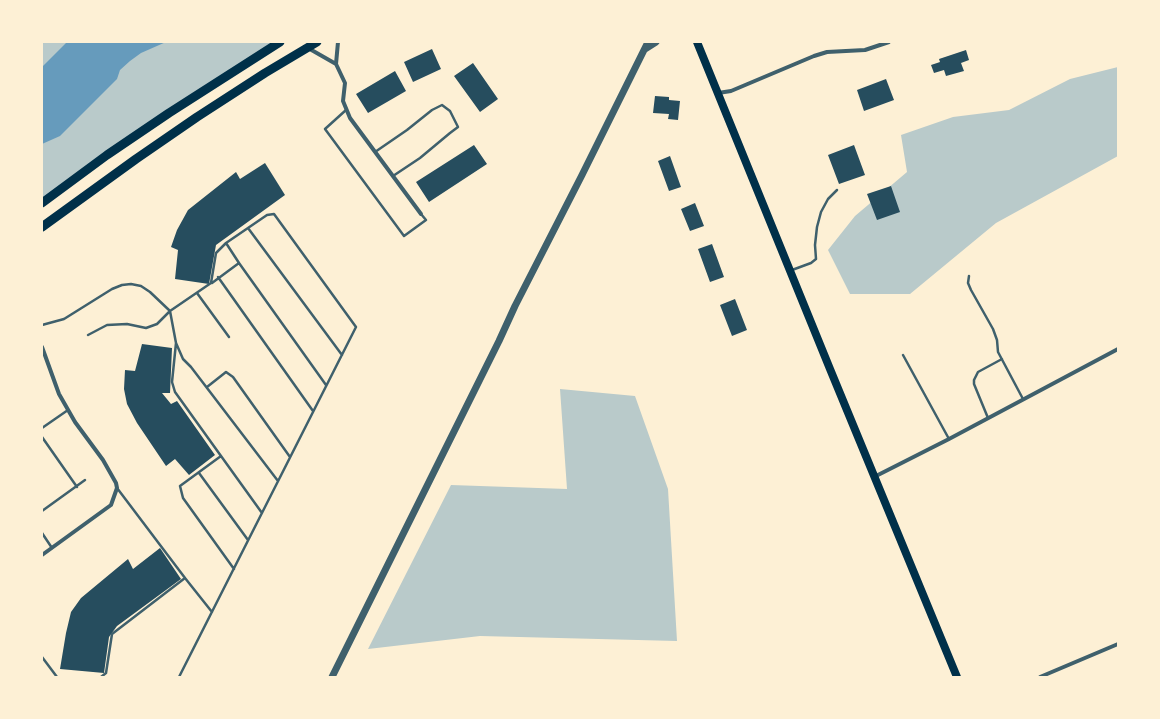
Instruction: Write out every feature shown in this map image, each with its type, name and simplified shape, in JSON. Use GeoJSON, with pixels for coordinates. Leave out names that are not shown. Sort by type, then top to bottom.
{"type":"FeatureCollection","features":[{"type":"Feature","properties":{"kind":"highway"},"geometry":{"type":"LineString","coordinates":[[42,203],[156,121],[219,79],[280,42]]}},
{"type":"Feature","properties":{"kind":"highway"},"geometry":{"type":"LineString","coordinates":[[42,227],[197,117],[264,73],[317,42]]}},
{"type":"Feature","properties":{"kind":"main road"},"geometry":{"type":"LineString","coordinates":[[697,42],[957,677]]}},
{"type":"Feature","properties":{"kind":"street"},"geometry":{"type":"LineString","coordinates":[[338,42],[336,64],[345,83],[343,101],[350,118],[421,214]]}},
{"type":"Feature","properties":{"kind":"street"},"geometry":{"type":"LineString","coordinates":[[332,677],[499,341],[514,306],[582,175],[648,42]]}},
{"type":"Feature","properties":{"kind":"street"},"geometry":{"type":"LineString","coordinates":[[644,50],[656,42]]}},
{"type":"Feature","properties":{"kind":"street"},"geometry":{"type":"LineString","coordinates":[[718,93],[730,91],[827,52],[865,50],[889,42]]}},
{"type":"Feature","properties":{"kind":"street"},"geometry":{"type":"LineString","coordinates":[[307,48],[336,64]]}},
{"type":"Feature","properties":{"kind":"street"},"geometry":{"type":"LineString","coordinates":[[42,347],[57,389],[68,410],[104,460],[117,488],[111,505],[42,555]]}},
{"type":"Feature","properties":{"kind":"street"},"geometry":{"type":"LineString","coordinates":[[874,477],[1118,349]]}},
{"type":"Feature","properties":{"kind":"street"},"geometry":{"type":"LineString","coordinates":[[1040,677],[1118,644]]}},
{"type":"Feature","properties":{"kind":"lane"},"geometry":{"type":"LineString","coordinates":[[375,152],[408,130],[432,110],[442,106],[450,111],[458,127],[420,158],[393,176]]}},
{"type":"Feature","properties":{"kind":"lane"},"geometry":{"type":"LineString","coordinates":[[347,110],[324,129],[404,236],[426,220],[421,214]]}},
{"type":"Feature","properties":{"kind":"lane"},"geometry":{"type":"LineString","coordinates":[[790,270],[811,263],[816,259],[815,245],[820,212],[828,198],[836,190]]}},
{"type":"Feature","properties":{"kind":"lane"},"geometry":{"type":"LineString","coordinates":[[179,677],[356,327],[274,214],[267,215],[226,243],[216,253],[211,283]]}},
{"type":"Feature","properties":{"kind":"lane"},"geometry":{"type":"LineString","coordinates":[[248,228],[342,354]]}},
{"type":"Feature","properties":{"kind":"lane"},"geometry":{"type":"LineString","coordinates":[[226,243],[326,385]]}},
{"type":"Feature","properties":{"kind":"lane"},"geometry":{"type":"LineString","coordinates":[[88,335],[107,325],[127,324],[146,328],[157,324],[170,311],[239,263]]}},
{"type":"Feature","properties":{"kind":"lane"},"geometry":{"type":"LineString","coordinates":[[969,276],[968,283],[993,329],[997,340],[998,352],[1024,399]]}},
{"type":"Feature","properties":{"kind":"lane"},"geometry":{"type":"LineString","coordinates":[[218,277],[313,411]]}},
{"type":"Feature","properties":{"kind":"lane"},"geometry":{"type":"LineString","coordinates":[[42,325],[64,319],[112,289],[122,285],[131,284],[141,286],[150,292],[170,311],[176,343],[183,359],[191,366],[278,481]]}},
{"type":"Feature","properties":{"kind":"lane"},"geometry":{"type":"LineString","coordinates":[[197,293],[229,337]]}},
{"type":"Feature","properties":{"kind":"lane"},"geometry":{"type":"LineString","coordinates":[[176,343],[172,382],[175,392],[262,513]]}},
{"type":"Feature","properties":{"kind":"lane"},"geometry":{"type":"LineString","coordinates":[[903,354],[949,439]]}},
{"type":"Feature","properties":{"kind":"lane"},"geometry":{"type":"LineString","coordinates":[[988,418],[976,389],[974,380],[978,372],[1002,359]]}},
{"type":"Feature","properties":{"kind":"lane"},"geometry":{"type":"LineString","coordinates":[[207,387],[226,372],[233,377],[290,457]]}},
{"type":"Feature","properties":{"kind":"lane"},"geometry":{"type":"LineString","coordinates":[[42,428],[68,410]]}},
{"type":"Feature","properties":{"kind":"lane"},"geometry":{"type":"LineString","coordinates":[[42,437],[77,487]]}},
{"type":"Feature","properties":{"kind":"lane"},"geometry":{"type":"LineString","coordinates":[[221,456],[180,486],[183,498],[234,569]]}},
{"type":"Feature","properties":{"kind":"lane"},"geometry":{"type":"LineString","coordinates":[[199,473],[248,541]]}},
{"type":"Feature","properties":{"kind":"lane"},"geometry":{"type":"LineString","coordinates":[[42,511],[86,480]]}},
{"type":"Feature","properties":{"kind":"lane"},"geometry":{"type":"LineString","coordinates":[[117,488],[212,612]]}},
{"type":"Feature","properties":{"kind":"lane"},"geometry":{"type":"LineString","coordinates":[[42,533],[52,548]]}},
{"type":"Feature","properties":{"kind":"lane"},"geometry":{"type":"LineString","coordinates":[[101,677],[106,673],[112,634],[185,578]]}},
{"type":"Feature","properties":{"kind":"lane"},"geometry":{"type":"LineString","coordinates":[[42,656],[57,677]]}},
{"type":"Feature","properties":{"kind":"shaded area"},"geometry":{"type":"Polygon","coordinates":[[[42,42],[280,42],[42,203],[42,42]]]}},
{"type":"Feature","properties":{"kind":"shaded area"},"geometry":{"type":"Polygon","coordinates":[[[1118,67],[1118,156],[996,223],[910,294],[850,294],[828,250],[855,216],[907,172],[901,135],[953,117],[1009,110],[1070,79],[1118,67]]]}},
{"type":"Feature","properties":{"kind":"shaded area"},"geometry":{"type":"Polygon","coordinates":[[[560,389],[635,396],[668,489],[677,641],[480,636],[368,649],[451,485],[567,489],[560,389]]]}},
{"type":"Feature","properties":{"kind":"water"},"geometry":{"type":"Polygon","coordinates":[[[67,42],[166,42],[141,53],[130,61],[120,70],[117,79],[60,136],[42,144],[42,67],[67,42]]]}},
{"type":"Feature","properties":{"kind":"building"},"geometry":{"type":"Polygon","coordinates":[[[432,49],[441,69],[413,82],[404,62],[432,49]]]}},
{"type":"Feature","properties":{"kind":"building"},"geometry":{"type":"Polygon","coordinates":[[[966,50],[969,60],[961,63],[964,71],[946,76],[944,70],[934,73],[931,65],[940,62],[939,59],[966,50]]]}},
{"type":"Feature","properties":{"kind":"building"},"geometry":{"type":"Polygon","coordinates":[[[473,63],[498,99],[480,112],[454,76],[473,63]]]}},
{"type":"Feature","properties":{"kind":"building"},"geometry":{"type":"Polygon","coordinates":[[[395,71],[406,91],[368,113],[356,94],[395,71]]]}},
{"type":"Feature","properties":{"kind":"building"},"geometry":{"type":"Polygon","coordinates":[[[886,79],[894,100],[864,111],[857,90],[886,79]]]}},
{"type":"Feature","properties":{"kind":"building"},"geometry":{"type":"Polygon","coordinates":[[[655,96],[669,97],[669,100],[680,101],[678,120],[668,119],[669,114],[653,113],[655,96]]]}},
{"type":"Feature","properties":{"kind":"building"},"geometry":{"type":"Polygon","coordinates":[[[474,145],[487,164],[429,202],[416,182],[474,145]]]}},
{"type":"Feature","properties":{"kind":"building"},"geometry":{"type":"Polygon","coordinates":[[[854,145],[865,175],[839,184],[828,155],[854,145]]]}},
{"type":"Feature","properties":{"kind":"building"},"geometry":{"type":"Polygon","coordinates":[[[670,156],[681,187],[669,191],[658,161],[670,156]]]}},
{"type":"Feature","properties":{"kind":"building"},"geometry":{"type":"Polygon","coordinates":[[[265,163],[285,195],[216,245],[209,284],[175,279],[178,250],[171,247],[177,230],[188,210],[236,172],[240,179],[265,163]]]}},
{"type":"Feature","properties":{"kind":"building"},"geometry":{"type":"Polygon","coordinates":[[[891,186],[900,212],[877,220],[867,194],[891,186]]]}},
{"type":"Feature","properties":{"kind":"building"},"geometry":{"type":"Polygon","coordinates":[[[695,203],[704,226],[690,231],[681,209],[695,203]]]}},
{"type":"Feature","properties":{"kind":"building"},"geometry":{"type":"Polygon","coordinates":[[[712,244],[724,277],[710,282],[698,249],[712,244]]]}},
{"type":"Feature","properties":{"kind":"building"},"geometry":{"type":"Polygon","coordinates":[[[735,299],[747,330],[732,336],[720,305],[735,299]]]}},
{"type":"Feature","properties":{"kind":"building"},"geometry":{"type":"Polygon","coordinates":[[[142,344],[172,348],[170,393],[162,393],[171,404],[177,401],[215,455],[189,475],[175,459],[166,466],[137,423],[127,404],[124,389],[125,370],[135,371],[142,344]]]}},
{"type":"Feature","properties":{"kind":"building"},"geometry":{"type":"Polygon","coordinates":[[[160,548],[181,579],[117,626],[109,637],[104,673],[60,669],[71,612],[81,598],[128,559],[133,569],[160,548]]]}}]}
